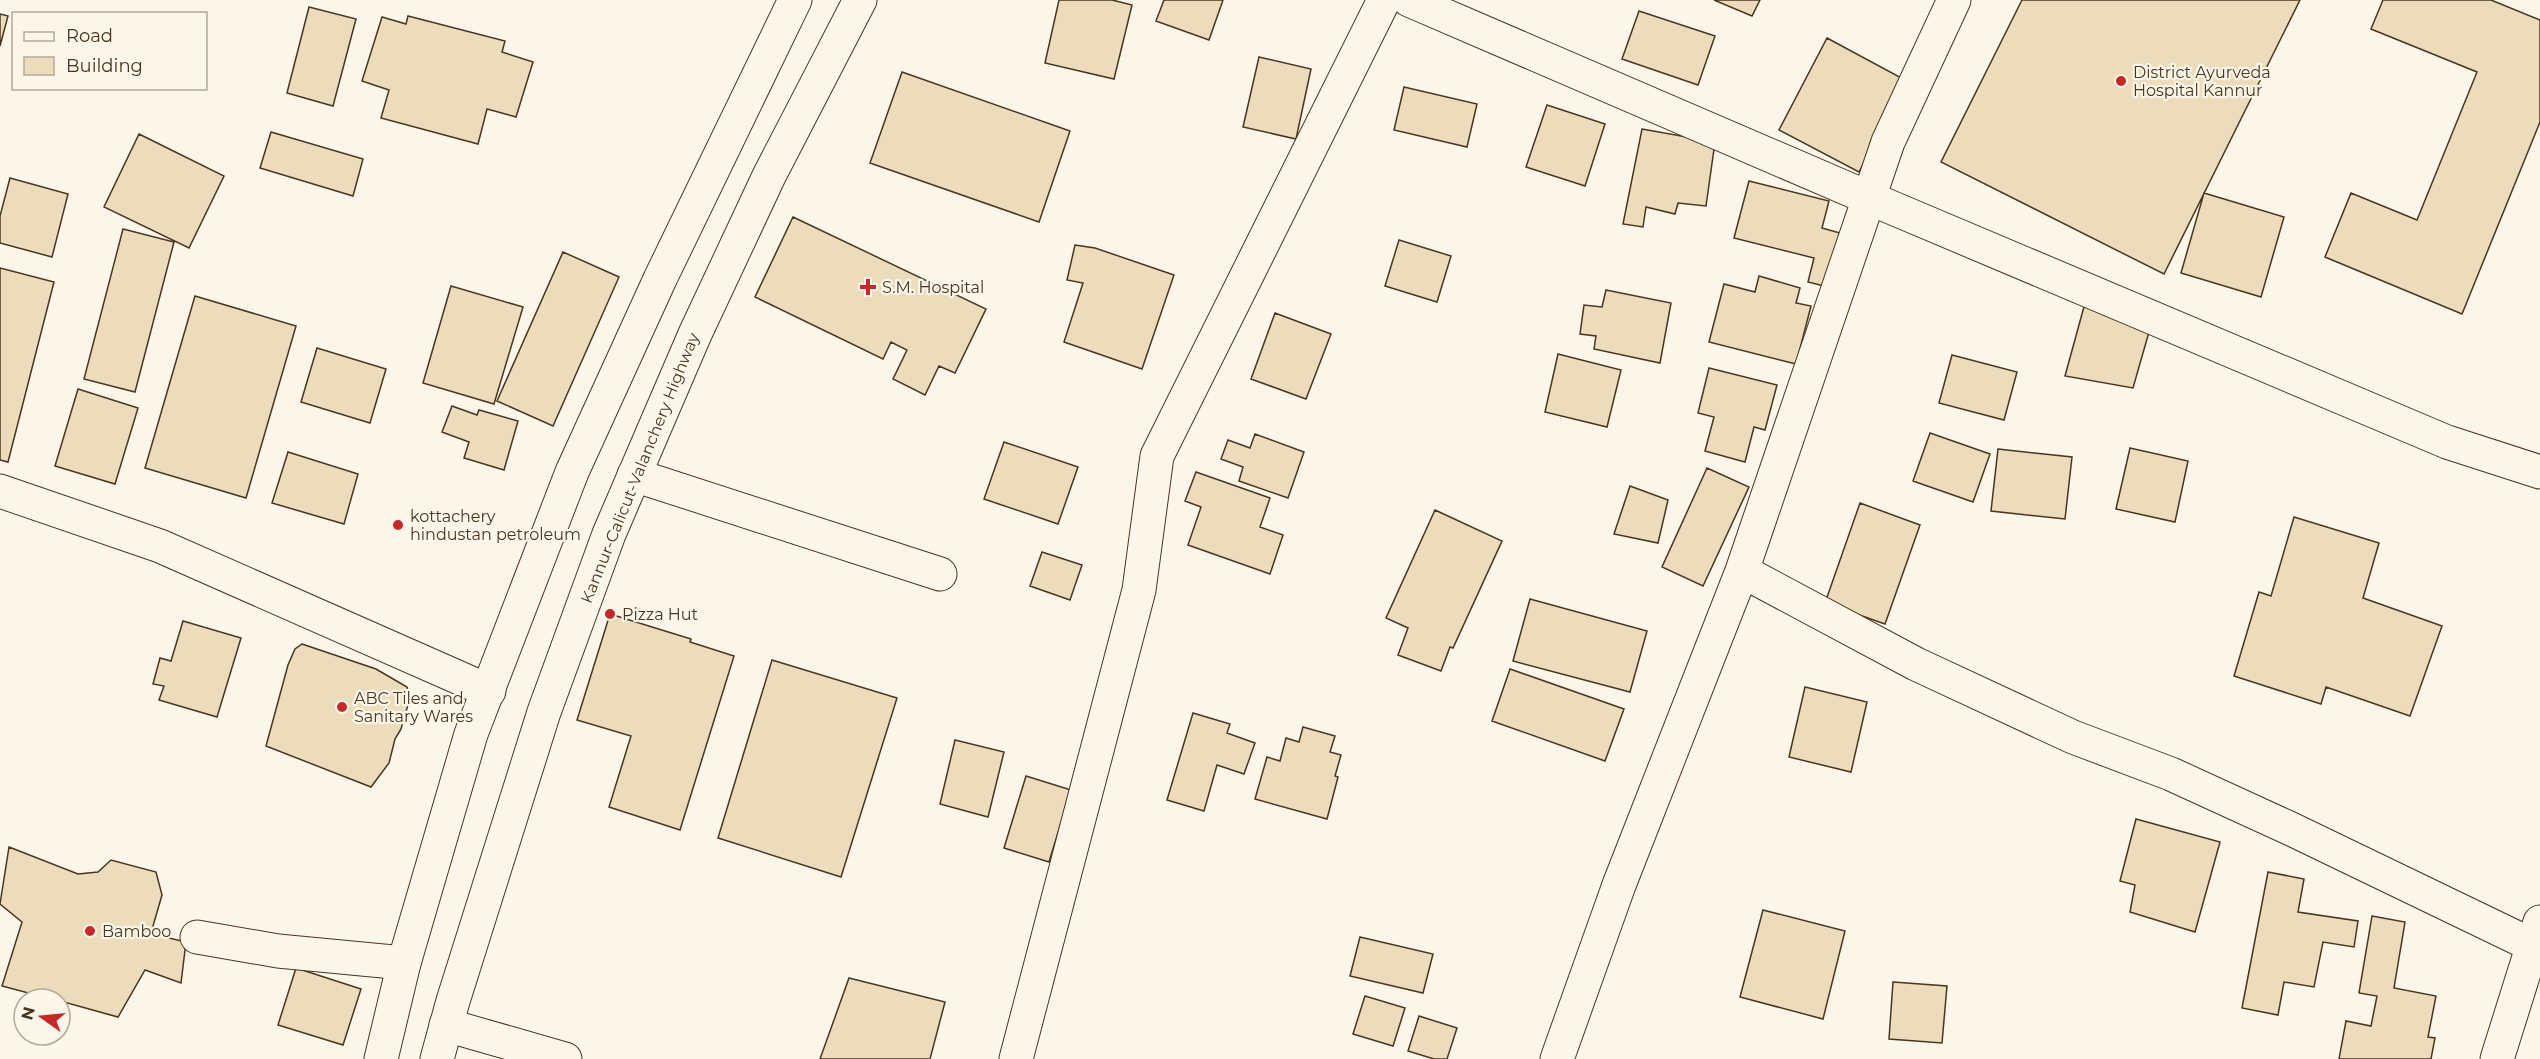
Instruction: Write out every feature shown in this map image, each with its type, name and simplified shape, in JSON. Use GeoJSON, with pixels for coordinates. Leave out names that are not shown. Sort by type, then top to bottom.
{"type":"FeatureCollection","features":[{"type":"Feature","properties":{"kind":"main road"},"geometry":{"type":"LineString","coordinates":[[381,1059],[404,963],[471,734],[572,472],[660,279],[795,0]]}},
{"type":"Feature","properties":{"kind":"main road","name":"Kannur-Calicut-Valanchery Highway"},"geometry":{"type":"LineString","coordinates":[[437,1059],[544,712],[609,534],[695,334],[769,176],[860,0]]}},
{"type":"Feature","properties":{"kind":"main road"},"geometry":{"type":"LineString","coordinates":[[1016,1059],[1139,590],[1157,456],[1384,0]]}},
{"type":"Feature","properties":{"kind":"main road"},"geometry":{"type":"LineString","coordinates":[[1409,0],[1869,198],[2447,442],[2540,472]]}},
{"type":"Feature","properties":{"kind":"main road"},"geometry":{"type":"LineString","coordinates":[[1557,1059],[1619,885],[1742,571],[1887,142],[1954,0]]}},
{"type":"Feature","properties":{"kind":"main road"},"geometry":{"type":"LineString","coordinates":[[634,475],[940,574]]}},
{"type":"Feature","properties":{"kind":"main road"},"geometry":{"type":"LineString","coordinates":[[0,491],[160,546],[489,691]]}},
{"type":"Feature","properties":{"kind":"main road"},"geometry":{"type":"LineString","coordinates":[[1742,571],[1916,664],[2073,737],[2171,774],[2537,939],[2497,1059]]}},
{"type":"Feature","properties":{"kind":"main road"},"geometry":{"type":"LineString","coordinates":[[197,937],[278,951],[404,963]]}},
{"type":"Feature","properties":{"kind":"main road"},"geometry":{"type":"LineString","coordinates":[[446,1025],[565,1059]]}},
{"type":"Feature","properties":{"kind":"building"},"geometry":{"type":"Polygon","coordinates":[[[1059,0],[1112,0],[1132,5],[1114,79],[1045,63],[1059,0]]]}},
{"type":"Feature","properties":{"kind":"building"},"geometry":{"type":"Polygon","coordinates":[[[1164,0],[1223,0],[1209,40],[1156,21],[1164,0]]]}},
{"type":"Feature","properties":{"kind":"building"},"geometry":{"type":"Polygon","coordinates":[[[1714,0],[1760,0],[1752,16],[1714,0]]]}},
{"type":"Feature","properties":{"kind":"building","name":"District Ayurveda Hospital Kannur"},"geometry":{"type":"Polygon","coordinates":[[[2022,0],[2300,0],[2164,274],[1941,162],[2022,0]]]}},
{"type":"Feature","properties":{"kind":"building"},"geometry":{"type":"Polygon","coordinates":[[[2383,0],[2491,0],[2540,20],[2540,122],[2462,314],[2325,257],[2351,193],[2417,220],[2477,72],[2371,29],[2383,0]]]}},
{"type":"Feature","properties":{"kind":"building"},"geometry":{"type":"Polygon","coordinates":[[[309,7],[356,19],[333,106],[287,93],[309,7]]]}},
{"type":"Feature","properties":{"kind":"building"},"geometry":{"type":"Polygon","coordinates":[[[1639,11],[1715,36],[1698,85],[1622,59],[1639,11]]]}},
{"type":"Feature","properties":{"kind":"building"},"geometry":{"type":"Polygon","coordinates":[[[0,14],[8,16],[0,46],[0,14]]]}},
{"type":"Feature","properties":{"kind":"building"},"geometry":{"type":"Polygon","coordinates":[[[408,16],[505,41],[502,52],[533,62],[516,117],[487,109],[478,144],[381,118],[389,90],[362,81],[382,17],[406,24],[408,16]]]}},
{"type":"Feature","properties":{"kind":"building"},"geometry":{"type":"Polygon","coordinates":[[[1827,38],[1907,81],[1859,172],[1779,130],[1827,38]]]}},
{"type":"Feature","properties":{"kind":"building"},"geometry":{"type":"Polygon","coordinates":[[[1259,57],[1311,69],[1296,139],[1243,127],[1259,57]]]}},
{"type":"Feature","properties":{"kind":"building"},"geometry":{"type":"Polygon","coordinates":[[[902,72],[1070,131],[1039,222],[870,163],[902,72]]]}},
{"type":"Feature","properties":{"kind":"building"},"geometry":{"type":"Polygon","coordinates":[[[1404,87],[1477,104],[1467,147],[1394,130],[1404,87]]]}},
{"type":"Feature","properties":{"kind":"building"},"geometry":{"type":"Polygon","coordinates":[[[1547,105],[1605,124],[1585,186],[1526,167],[1547,105]]]}},
{"type":"Feature","properties":{"kind":"building"},"geometry":{"type":"Polygon","coordinates":[[[1642,129],[1715,142],[1706,206],[1678,203],[1675,214],[1646,207],[1643,227],[1623,224],[1642,129]]]}},
{"type":"Feature","properties":{"kind":"building"},"geometry":{"type":"Polygon","coordinates":[[[271,132],[363,159],[353,196],[260,168],[271,132]]]}},
{"type":"Feature","properties":{"kind":"building"},"geometry":{"type":"Polygon","coordinates":[[[139,134],[224,176],[189,248],[104,207],[139,134]]]}},
{"type":"Feature","properties":{"kind":"building"},"geometry":{"type":"Polygon","coordinates":[[[10,178],[68,194],[52,257],[0,243],[0,216],[10,178]]]}},
{"type":"Feature","properties":{"kind":"building"},"geometry":{"type":"Polygon","coordinates":[[[1749,181],[1829,201],[1822,228],[1847,235],[1832,288],[1808,282],[1814,258],[1734,238],[1749,181]]]}},
{"type":"Feature","properties":{"kind":"building"},"geometry":{"type":"Polygon","coordinates":[[[2204,193],[2284,217],[2261,297],[2181,273],[2204,193]]]}},
{"type":"Feature","properties":{"kind":"building"},"geometry":{"type":"Polygon","coordinates":[[[793,217],[986,309],[955,373],[939,366],[925,395],[893,379],[907,350],[891,342],[883,359],[755,297],[793,217]]]}},
{"type":"Feature","properties":{"kind":"building"},"geometry":{"type":"Polygon","coordinates":[[[123,229],[174,242],[135,392],[84,379],[123,229]]]}},
{"type":"Feature","properties":{"kind":"building"},"geometry":{"type":"Polygon","coordinates":[[[1399,240],[1451,256],[1437,302],[1385,286],[1399,240]]]}},
{"type":"Feature","properties":{"kind":"building"},"geometry":{"type":"Polygon","coordinates":[[[1075,245],[1095,248],[1174,275],[1142,369],[1064,342],[1083,283],[1067,280],[1075,245]]]}},
{"type":"Feature","properties":{"kind":"building"},"geometry":{"type":"Polygon","coordinates":[[[563,252],[619,277],[553,426],[497,401],[563,252]]]}},
{"type":"Feature","properties":{"kind":"building"},"geometry":{"type":"Polygon","coordinates":[[[0,268],[54,282],[8,462],[0,460],[0,268]]]}},
{"type":"Feature","properties":{"kind":"building"},"geometry":{"type":"Polygon","coordinates":[[[1759,276],[1800,288],[1796,303],[1811,306],[1796,364],[1709,342],[1724,284],[1755,292],[1759,276]]]}},
{"type":"Feature","properties":{"kind":"building"},"geometry":{"type":"Polygon","coordinates":[[[451,286],[523,307],[494,404],[423,383],[451,286]]]}},
{"type":"Feature","properties":{"kind":"building"},"geometry":{"type":"Polygon","coordinates":[[[1606,290],[1671,303],[1660,363],[1594,349],[1596,336],[1580,334],[1584,305],[1602,307],[1606,290]]]}},
{"type":"Feature","properties":{"kind":"building"},"geometry":{"type":"Polygon","coordinates":[[[195,296],[296,326],[246,498],[145,468],[195,296]]]}},
{"type":"Feature","properties":{"kind":"building"},"geometry":{"type":"Polygon","coordinates":[[[2085,303],[2151,325],[2133,388],[2065,376],[2085,303]]]}},
{"type":"Feature","properties":{"kind":"building"},"geometry":{"type":"Polygon","coordinates":[[[1275,313],[1331,334],[1306,399],[1251,379],[1275,313]]]}},
{"type":"Feature","properties":{"kind":"building"},"geometry":{"type":"Polygon","coordinates":[[[317,348],[386,369],[370,423],[301,402],[317,348]]]}},
{"type":"Feature","properties":{"kind":"building"},"geometry":{"type":"Polygon","coordinates":[[[1558,354],[1621,370],[1607,427],[1545,412],[1558,354]]]}},
{"type":"Feature","properties":{"kind":"building"},"geometry":{"type":"Polygon","coordinates":[[[1952,355],[2017,372],[2004,420],[1939,403],[1952,355]]]}},
{"type":"Feature","properties":{"kind":"building"},"geometry":{"type":"Polygon","coordinates":[[[1709,368],[1777,385],[1765,430],[1754,427],[1745,462],[1705,451],[1714,417],[1698,413],[1709,368]]]}},
{"type":"Feature","properties":{"kind":"building"},"geometry":{"type":"Polygon","coordinates":[[[78,389],[138,408],[115,484],[55,466],[78,389]]]}},
{"type":"Feature","properties":{"kind":"building"},"geometry":{"type":"Polygon","coordinates":[[[452,406],[477,415],[479,410],[518,421],[504,470],[464,458],[469,442],[442,432],[452,406]]]}},
{"type":"Feature","properties":{"kind":"building"},"geometry":{"type":"Polygon","coordinates":[[[1930,433],[1990,454],[1973,502],[1913,481],[1930,433]]]}},
{"type":"Feature","properties":{"kind":"building"},"geometry":{"type":"Polygon","coordinates":[[[1255,434],[1304,452],[1288,498],[1239,481],[1243,467],[1221,459],[1228,440],[1250,448],[1255,434]]]}},
{"type":"Feature","properties":{"kind":"building"},"geometry":{"type":"Polygon","coordinates":[[[1004,442],[1078,467],[1058,524],[984,499],[1004,442]]]}},
{"type":"Feature","properties":{"kind":"building"},"geometry":{"type":"Polygon","coordinates":[[[2130,448],[2188,461],[2175,522],[2116,509],[2130,448]]]}},
{"type":"Feature","properties":{"kind":"building"},"geometry":{"type":"Polygon","coordinates":[[[1998,449],[2072,457],[2065,519],[1991,511],[1998,449]]]}},
{"type":"Feature","properties":{"kind":"building"},"geometry":{"type":"Polygon","coordinates":[[[288,452],[358,474],[344,524],[272,503],[288,452]]]}},
{"type":"Feature","properties":{"kind":"building"},"geometry":{"type":"Polygon","coordinates":[[[1707,468],[1749,487],[1703,586],[1662,567],[1707,468]]]}},
{"type":"Feature","properties":{"kind":"building"},"geometry":{"type":"Polygon","coordinates":[[[1196,472],[1270,498],[1260,527],[1283,535],[1270,574],[1188,545],[1201,507],[1185,501],[1196,472]]]}},
{"type":"Feature","properties":{"kind":"building"},"geometry":{"type":"Polygon","coordinates":[[[1630,486],[1668,500],[1658,543],[1614,534],[1630,486]]]}},
{"type":"Feature","properties":{"kind":"building"},"geometry":{"type":"Polygon","coordinates":[[[1860,503],[1920,525],[1885,624],[1825,603],[1860,503]]]}},
{"type":"Feature","properties":{"kind":"building"},"geometry":{"type":"Polygon","coordinates":[[[1435,510],[1502,541],[1453,648],[1450,647],[1441,671],[1398,655],[1408,628],[1386,618],[1435,510]]]}},
{"type":"Feature","properties":{"kind":"building"},"geometry":{"type":"Polygon","coordinates":[[[2294,517],[2379,543],[2363,598],[2442,626],[2410,716],[2326,687],[2321,704],[2234,676],[2259,592],[2271,596],[2294,517]]]}},
{"type":"Feature","properties":{"kind":"building"},"geometry":{"type":"Polygon","coordinates":[[[1042,552],[1082,565],[1070,600],[1030,586],[1042,552]]]}},
{"type":"Feature","properties":{"kind":"building"},"geometry":{"type":"Polygon","coordinates":[[[1530,599],[1647,631],[1630,692],[1513,661],[1530,599]]]}},
{"type":"Feature","properties":{"kind":"building"},"geometry":{"type":"Polygon","coordinates":[[[610,614],[691,639],[690,642],[734,656],[680,830],[609,807],[631,736],[577,720],[610,614]]]}},
{"type":"Feature","properties":{"kind":"building"},"geometry":{"type":"Polygon","coordinates":[[[183,621],[241,638],[217,717],[159,700],[164,686],[153,684],[160,658],[171,661],[183,621]]]}},
{"type":"Feature","properties":{"kind":"building","name":"ABC Tiles and Sanitary Wares"},"geometry":{"type":"Polygon","coordinates":[[[302,644],[376,669],[407,687],[410,698],[389,763],[371,787],[266,746],[288,665],[295,649],[302,644]]]}},
{"type":"Feature","properties":{"kind":"building"},"geometry":{"type":"Polygon","coordinates":[[[772,660],[897,698],[841,877],[718,838],[772,660]]]}},
{"type":"Feature","properties":{"kind":"building"},"geometry":{"type":"Polygon","coordinates":[[[1510,669],[1624,709],[1605,761],[1492,721],[1510,669]]]}},
{"type":"Feature","properties":{"kind":"building"},"geometry":{"type":"Polygon","coordinates":[[[1805,687],[1867,702],[1851,772],[1789,757],[1805,687]]]}},
{"type":"Feature","properties":{"kind":"building"},"geometry":{"type":"Polygon","coordinates":[[[1193,713],[1230,724],[1227,733],[1255,743],[1244,774],[1217,765],[1204,811],[1167,800],[1193,713]]]}},
{"type":"Feature","properties":{"kind":"building"},"geometry":{"type":"Polygon","coordinates":[[[1303,727],[1335,736],[1330,752],[1341,755],[1327,819],[1255,799],[1267,757],[1280,761],[1286,738],[1299,742],[1303,727]]]}},
{"type":"Feature","properties":{"kind":"building"},"geometry":{"type":"Polygon","coordinates":[[[955,740],[1004,752],[988,817],[940,804],[955,740]]]}},
{"type":"Feature","properties":{"kind":"building"},"geometry":{"type":"Polygon","coordinates":[[[1026,776],[1071,790],[1049,862],[1004,848],[1026,776]]]}},
{"type":"Feature","properties":{"kind":"building"},"geometry":{"type":"Polygon","coordinates":[[[2136,819],[2220,842],[2195,932],[2130,912],[2135,885],[2120,881],[2136,819]]]}},
{"type":"Feature","properties":{"kind":"building","name":"Bamboo"},"geometry":{"type":"Polygon","coordinates":[[[9,847],[78,874],[98,872],[111,860],[156,872],[162,895],[153,926],[165,937],[186,942],[181,983],[145,970],[118,1017],[72,1004],[72,987],[12,989],[2,986],[22,922],[0,904],[9,847]]]}},
{"type":"Feature","properties":{"kind":"building"},"geometry":{"type":"Polygon","coordinates":[[[2268,872],[2304,879],[2298,912],[2358,921],[2354,947],[2323,942],[2314,987],[2284,982],[2278,1015],[2242,1008],[2268,872]]]}},
{"type":"Feature","properties":{"kind":"building"},"geometry":{"type":"Polygon","coordinates":[[[1763,910],[1845,931],[1823,1019],[1740,997],[1763,910]]]}},
{"type":"Feature","properties":{"kind":"building"},"geometry":{"type":"Polygon","coordinates":[[[2372,916],[2405,922],[2394,988],[2436,996],[2428,1037],[2435,1038],[2431,1059],[2339,1059],[2346,1021],[2371,1026],[2377,996],[2359,993],[2372,916]]]}},
{"type":"Feature","properties":{"kind":"building"},"geometry":{"type":"Polygon","coordinates":[[[1360,937],[1433,954],[1423,993],[1350,976],[1360,937]]]}},
{"type":"Feature","properties":{"kind":"building"},"geometry":{"type":"Polygon","coordinates":[[[296,968],[361,989],[343,1045],[278,1025],[296,968]]]}},
{"type":"Feature","properties":{"kind":"building"},"geometry":{"type":"Polygon","coordinates":[[[849,978],[945,1002],[930,1059],[820,1059],[849,978]]]}},
{"type":"Feature","properties":{"kind":"building"},"geometry":{"type":"Polygon","coordinates":[[[1893,982],[1947,986],[1942,1043],[1889,1039],[1893,982]]]}},
{"type":"Feature","properties":{"kind":"building"},"geometry":{"type":"Polygon","coordinates":[[[1365,996],[1405,1008],[1393,1046],[1353,1034],[1365,996]]]}},
{"type":"Feature","properties":{"kind":"building"},"geometry":{"type":"Polygon","coordinates":[[[1419,1016],[1457,1028],[1447,1059],[1434,1059],[1408,1051],[1419,1016]]]}},
{"type":"Feature","properties":{"kind":"place","name":"District Ayurveda Hospital Kannur"},"geometry":{"type":"Point","coordinates":[2121,81]}},
{"type":"Feature","properties":{"kind":"place","name":"S.M. Hospital"},"geometry":{"type":"Point","coordinates":[868,287]}},
{"type":"Feature","properties":{"kind":"place","name":"kottachery hindustan petroleum"},"geometry":{"type":"Point","coordinates":[398,525]}},
{"type":"Feature","properties":{"kind":"place","name":"Pizza Hut"},"geometry":{"type":"Point","coordinates":[610,614]}},
{"type":"Feature","properties":{"kind":"place","name":"ABC Tiles and Sanitary Wares"},"geometry":{"type":"Point","coordinates":[342,707]}},
{"type":"Feature","properties":{"kind":"place","name":"Bamboo"},"geometry":{"type":"Point","coordinates":[90,931]}}]}
